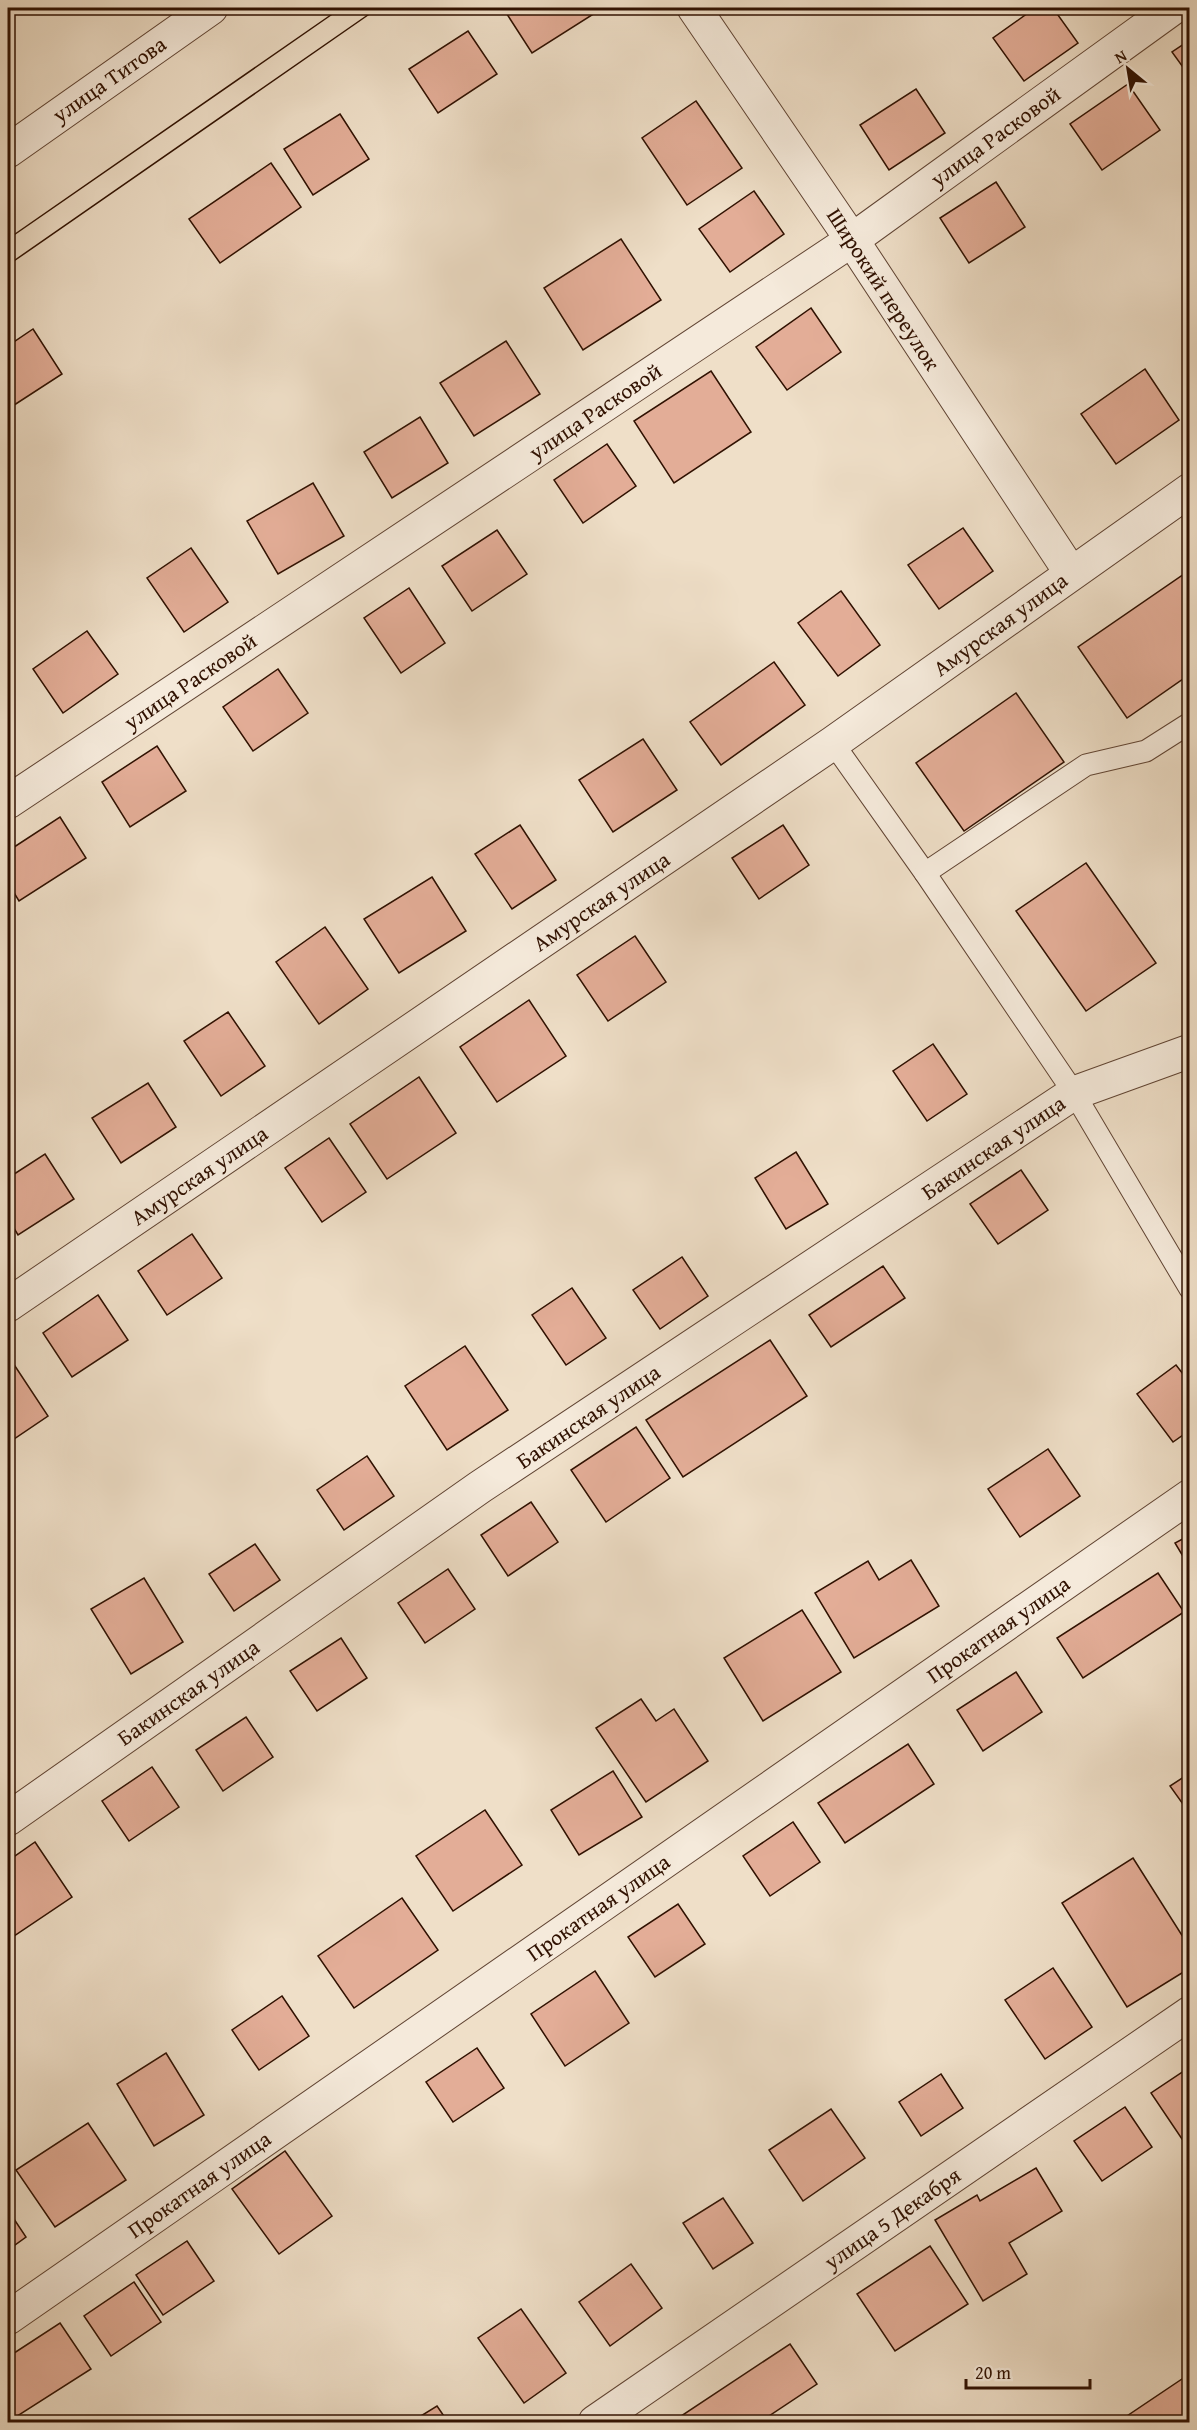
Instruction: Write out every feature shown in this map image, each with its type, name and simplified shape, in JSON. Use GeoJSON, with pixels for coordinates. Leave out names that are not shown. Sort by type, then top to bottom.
{"type":"FeatureCollection","features":[{"type":"Feature","properties":{"kind":"street","name":"улица Титова"},"geometry":{"type":"LineString","coordinates":[[8,151],[211,8]]}},
{"type":"Feature","properties":{"kind":"street","name":"Широкий переулок"},"geometry":{"type":"LineString","coordinates":[[694,8],[852,240],[1071,573]]}},
{"type":"Feature","properties":{"kind":"street","name":"улица Расковой"},"geometry":{"type":"LineString","coordinates":[[8,802],[852,240],[1173,8]]}},
{"type":"Feature","properties":{"kind":"street","name":"Амурская улица"},"geometry":{"type":"LineString","coordinates":[[8,1305],[833,743],[1190,490]]}},
{"type":"Feature","properties":{"kind":"street","name":"Бакинская улица"},"geometry":{"type":"LineString","coordinates":[[8,1819],[480,1487],[1074,1093],[1190,1051]]}},
{"type":"Feature","properties":{"kind":"street","name":"Прокатная улица"},"geometry":{"type":"LineString","coordinates":[[8,2318],[1190,1496]]}},
{"type":"Feature","properties":{"kind":"street","name":"улица 5 Декабря"},"geometry":{"type":"LineString","coordinates":[[595,2422],[1190,2013]]}},
{"type":"Feature","properties":{"kind":"lane"},"geometry":{"type":"LineString","coordinates":[[925,873],[1086,765],[1146,751],[1190,723]]}},
{"type":"Feature","properties":{"kind":"lane"},"geometry":{"type":"LineString","coordinates":[[833,743],[925,873],[1074,1093],[1190,1289]]}},
{"type":"Feature","properties":{"kind":"building"},"geometry":{"type":"Polygon","coordinates":[[[503,8],[603,8],[532,53],[503,8]]]}},
{"type":"Feature","properties":{"kind":"building"},"geometry":{"type":"Polygon","coordinates":[[[1035,8],[1053,8],[1078,43],[1024,81],[993,38],[1035,8]]]}},
{"type":"Feature","properties":{"kind":"building"},"geometry":{"type":"Polygon","coordinates":[[[468,31],[497,74],[438,113],[409,69],[468,31]]]}},
{"type":"Feature","properties":{"kind":"building"},"geometry":{"type":"Polygon","coordinates":[[[1190,40],[1190,77],[1172,52],[1190,40]]]}},
{"type":"Feature","properties":{"kind":"building"},"geometry":{"type":"Polygon","coordinates":[[[1128,84],[1160,130],[1102,170],[1070,124],[1128,84]]]}},
{"type":"Feature","properties":{"kind":"building"},"geometry":{"type":"Polygon","coordinates":[[[916,89],[945,133],[889,170],[860,125],[916,89]]]}},
{"type":"Feature","properties":{"kind":"building"},"geometry":{"type":"Polygon","coordinates":[[[696,101],[742,168],[687,205],[642,138],[696,101]]]}},
{"type":"Feature","properties":{"kind":"building"},"geometry":{"type":"Polygon","coordinates":[[[340,114],[369,159],[313,195],[284,149],[340,114]]]}},
{"type":"Feature","properties":{"kind":"building"},"geometry":{"type":"Polygon","coordinates":[[[271,163],[301,207],[220,263],[189,219],[271,163]]]}},
{"type":"Feature","properties":{"kind":"building"},"geometry":{"type":"Polygon","coordinates":[[[996,182],[1025,227],[969,263],[940,218],[996,182]]]}},
{"type":"Feature","properties":{"kind":"building"},"geometry":{"type":"Polygon","coordinates":[[[754,191],[784,234],[730,272],[699,229],[754,191]]]}},
{"type":"Feature","properties":{"kind":"building"},"geometry":{"type":"Polygon","coordinates":[[[621,239],[661,300],[583,350],[544,288],[621,239]]]}},
{"type":"Feature","properties":{"kind":"building"},"geometry":{"type":"Polygon","coordinates":[[[811,308],[841,352],[787,390],[756,347],[811,308]]]}},
{"type":"Feature","properties":{"kind":"building"},"geometry":{"type":"Polygon","coordinates":[[[33,329],[62,374],[8,409],[8,346],[33,329]]]}},
{"type":"Feature","properties":{"kind":"building"},"geometry":{"type":"Polygon","coordinates":[[[506,341],[540,394],[474,436],[440,383],[506,341]]]}},
{"type":"Feature","properties":{"kind":"building"},"geometry":{"type":"Polygon","coordinates":[[[1145,369],[1179,420],[1116,464],[1081,414],[1145,369]]]}},
{"type":"Feature","properties":{"kind":"building"},"geometry":{"type":"Polygon","coordinates":[[[711,371],[751,432],[674,483],[634,421],[711,371]]]}},
{"type":"Feature","properties":{"kind":"building"},"geometry":{"type":"Polygon","coordinates":[[[420,417],[448,463],[392,498],[364,452],[420,417]]]}},
{"type":"Feature","properties":{"kind":"building"},"geometry":{"type":"Polygon","coordinates":[[[607,444],[636,486],[583,523],[554,480],[607,444]]]}},
{"type":"Feature","properties":{"kind":"building"},"geometry":{"type":"Polygon","coordinates":[[[313,483],[344,536],[278,574],[247,521],[313,483]]]}},
{"type":"Feature","properties":{"kind":"building"},"geometry":{"type":"Polygon","coordinates":[[[963,528],[993,571],[939,609],[908,565],[963,528]]]}},
{"type":"Feature","properties":{"kind":"building"},"geometry":{"type":"Polygon","coordinates":[[[497,530],[527,574],[472,611],[442,566],[497,530]]]}},
{"type":"Feature","properties":{"kind":"building"},"geometry":{"type":"Polygon","coordinates":[[[191,548],[228,602],[184,632],[147,578],[191,548]]]}},
{"type":"Feature","properties":{"kind":"building"},"geometry":{"type":"Polygon","coordinates":[[[1190,570],[1190,674],[1127,718],[1078,647],[1190,570]]]}},
{"type":"Feature","properties":{"kind":"building"},"geometry":{"type":"Polygon","coordinates":[[[409,588],[445,643],[401,673],[364,618],[409,588]]]}},
{"type":"Feature","properties":{"kind":"building"},"geometry":{"type":"Polygon","coordinates":[[[841,591],[880,645],[838,676],[798,623],[841,591]]]}},
{"type":"Feature","properties":{"kind":"building"},"geometry":{"type":"Polygon","coordinates":[[[87,631],[118,674],[63,713],[33,669],[87,631]]]}},
{"type":"Feature","properties":{"kind":"building"},"geometry":{"type":"Polygon","coordinates":[[[774,662],[805,705],[721,765],[690,722],[774,662]]]}},
{"type":"Feature","properties":{"kind":"building"},"geometry":{"type":"Polygon","coordinates":[[[278,669],[308,713],[253,751],[223,707],[278,669]]]}},
{"type":"Feature","properties":{"kind":"building"},"geometry":{"type":"Polygon","coordinates":[[[1016,693],[1064,762],[964,831],[916,763],[1016,693]]]}},
{"type":"Feature","properties":{"kind":"building"},"geometry":{"type":"Polygon","coordinates":[[[643,739],[677,790],[613,832],[579,780],[643,739]]]}},
{"type":"Feature","properties":{"kind":"building"},"geometry":{"type":"Polygon","coordinates":[[[157,746],[186,791],[130,827],[102,782],[157,746]]]}},
{"type":"Feature","properties":{"kind":"building"},"geometry":{"type":"Polygon","coordinates":[[[60,817],[86,858],[19,901],[8,883],[8,851],[60,817]]]}},
{"type":"Feature","properties":{"kind":"building"},"geometry":{"type":"Polygon","coordinates":[[[520,825],[556,880],[512,909],[475,854],[520,825]]]}},
{"type":"Feature","properties":{"kind":"building"},"geometry":{"type":"Polygon","coordinates":[[[783,825],[809,865],[759,899],[732,858],[783,825]]]}},
{"type":"Feature","properties":{"kind":"building"},"geometry":{"type":"Polygon","coordinates":[[[1086,863],[1156,963],[1086,1011],[1016,911],[1086,863]]]}},
{"type":"Feature","properties":{"kind":"building"},"geometry":{"type":"Polygon","coordinates":[[[432,877],[466,931],[399,973],[364,919],[432,877]]]}},
{"type":"Feature","properties":{"kind":"building"},"geometry":{"type":"Polygon","coordinates":[[[325,927],[368,989],[319,1024],[276,962],[325,927]]]}},
{"type":"Feature","properties":{"kind":"building"},"geometry":{"type":"Polygon","coordinates":[[[635,936],[666,982],[608,1021],[577,975],[635,936]]]}},
{"type":"Feature","properties":{"kind":"building"},"geometry":{"type":"Polygon","coordinates":[[[529,1000],[566,1056],[497,1102],[460,1047],[529,1000]]]}},
{"type":"Feature","properties":{"kind":"building"},"geometry":{"type":"Polygon","coordinates":[[[228,1012],[265,1066],[221,1096],[184,1041],[228,1012]]]}},
{"type":"Feature","properties":{"kind":"building"},"geometry":{"type":"Polygon","coordinates":[[[933,1044],[967,1094],[927,1121],[893,1071],[933,1044]]]}},
{"type":"Feature","properties":{"kind":"building"},"geometry":{"type":"Polygon","coordinates":[[[419,1077],[456,1133],[387,1179],[350,1124],[419,1077]]]}},
{"type":"Feature","properties":{"kind":"building"},"geometry":{"type":"Polygon","coordinates":[[[148,1083],[176,1127],[121,1163],[92,1118],[148,1083]]]}},
{"type":"Feature","properties":{"kind":"building"},"geometry":{"type":"Polygon","coordinates":[[[329,1138],[366,1192],[322,1222],[285,1168],[329,1138]]]}},
{"type":"Feature","properties":{"kind":"building"},"geometry":{"type":"Polygon","coordinates":[[[796,1152],[828,1204],[786,1229],[755,1178],[796,1152]]]}},
{"type":"Feature","properties":{"kind":"building"},"geometry":{"type":"Polygon","coordinates":[[[45,1154],[74,1199],[18,1235],[8,1218],[8,1178],[45,1154]]]}},
{"type":"Feature","properties":{"kind":"building"},"geometry":{"type":"Polygon","coordinates":[[[1021,1170],[1048,1210],[998,1244],[970,1204],[1021,1170]]]}},
{"type":"Feature","properties":{"kind":"building"},"geometry":{"type":"Polygon","coordinates":[[[192,1234],[222,1278],[167,1315],[138,1271],[192,1234]]]}},
{"type":"Feature","properties":{"kind":"building"},"geometry":{"type":"Polygon","coordinates":[[[682,1257],[708,1296],[660,1329],[633,1290],[682,1257]]]}},
{"type":"Feature","properties":{"kind":"building"},"geometry":{"type":"Polygon","coordinates":[[[883,1266],[905,1298],[831,1347],[809,1315],[883,1266]]]}},
{"type":"Feature","properties":{"kind":"building"},"geometry":{"type":"Polygon","coordinates":[[[572,1288],[606,1338],[566,1365],[532,1315],[572,1288]]]}},
{"type":"Feature","properties":{"kind":"building"},"geometry":{"type":"Polygon","coordinates":[[[98,1295],[128,1340],[72,1377],[43,1333],[98,1295]]]}},
{"type":"Feature","properties":{"kind":"building"},"geometry":{"type":"Polygon","coordinates":[[[770,1340],[807,1396],[683,1477],[646,1420],[770,1340]]]}},
{"type":"Feature","properties":{"kind":"building"},"geometry":{"type":"Polygon","coordinates":[[[465,1346],[508,1410],[447,1450],[405,1386],[465,1346]]]}},
{"type":"Feature","properties":{"kind":"building"},"geometry":{"type":"Polygon","coordinates":[[[11,1360],[48,1416],[8,1443],[8,1363],[11,1360]]]}},
{"type":"Feature","properties":{"kind":"building"},"geometry":{"type":"Polygon","coordinates":[[[1176,1365],[1190,1383],[1190,1430],[1173,1442],[1137,1394],[1176,1365]]]}},
{"type":"Feature","properties":{"kind":"building"},"geometry":{"type":"Polygon","coordinates":[[[636,1427],[670,1478],[606,1522],[571,1470],[636,1427]]]}},
{"type":"Feature","properties":{"kind":"building"},"geometry":{"type":"Polygon","coordinates":[[[1048,1449],[1080,1496],[1020,1537],[988,1489],[1048,1449]]]}},
{"type":"Feature","properties":{"kind":"building"},"geometry":{"type":"Polygon","coordinates":[[[367,1456],[394,1496],[344,1530],[317,1490],[367,1456]]]}},
{"type":"Feature","properties":{"kind":"building"},"geometry":{"type":"Polygon","coordinates":[[[531,1502],[558,1542],[508,1576],[481,1535],[531,1502]]]}},
{"type":"Feature","properties":{"kind":"building"},"geometry":{"type":"Polygon","coordinates":[[[1190,1535],[1190,1568],[1175,1543],[1190,1535]]]}},
{"type":"Feature","properties":{"kind":"building"},"geometry":{"type":"Polygon","coordinates":[[[255,1544],[280,1580],[234,1611],[209,1574],[255,1544]]]}},
{"type":"Feature","properties":{"kind":"building"},"geometry":{"type":"Polygon","coordinates":[[[911,1560],[939,1606],[854,1658],[815,1593],[868,1561],[879,1580],[911,1560]]]}},
{"type":"Feature","properties":{"kind":"building"},"geometry":{"type":"Polygon","coordinates":[[[448,1569],[475,1609],[425,1643],[398,1603],[448,1569]]]}},
{"type":"Feature","properties":{"kind":"building"},"geometry":{"type":"Polygon","coordinates":[[[1158,1573],[1184,1612],[1083,1678],[1057,1638],[1158,1573]]]}},
{"type":"Feature","properties":{"kind":"building"},"geometry":{"type":"Polygon","coordinates":[[[144,1578],[183,1642],[131,1674],[91,1609],[144,1578]]]}},
{"type":"Feature","properties":{"kind":"building"},"geometry":{"type":"Polygon","coordinates":[[[802,1610],[841,1672],[763,1721],[724,1658],[802,1610]]]}},
{"type":"Feature","properties":{"kind":"building"},"geometry":{"type":"Polygon","coordinates":[[[341,1638],[367,1678],[317,1711],[290,1671],[341,1638]]]}},
{"type":"Feature","properties":{"kind":"building"},"geometry":{"type":"Polygon","coordinates":[[[1016,1672],[1042,1712],[983,1751],[957,1710],[1016,1672]]]}},
{"type":"Feature","properties":{"kind":"building"},"geometry":{"type":"Polygon","coordinates":[[[641,1699],[656,1721],[674,1709],[708,1761],[646,1802],[596,1728],[641,1699]]]}},
{"type":"Feature","properties":{"kind":"building"},"geometry":{"type":"Polygon","coordinates":[[[246,1717],[273,1757],[223,1791],[196,1750],[246,1717]]]}},
{"type":"Feature","properties":{"kind":"building"},"geometry":{"type":"Polygon","coordinates":[[[908,1744],[934,1784],[845,1843],[818,1803],[908,1744]]]}},
{"type":"Feature","properties":{"kind":"building"},"geometry":{"type":"Polygon","coordinates":[[[152,1767],[179,1807],[129,1841],[102,1801],[152,1767]]]}},
{"type":"Feature","properties":{"kind":"building"},"geometry":{"type":"Polygon","coordinates":[[[613,1771],[642,1817],[579,1855],[551,1810],[613,1771]]]}},
{"type":"Feature","properties":{"kind":"building"},"geometry":{"type":"Polygon","coordinates":[[[1190,1773],[1190,1814],[1170,1786],[1190,1773]]]}},
{"type":"Feature","properties":{"kind":"building"},"geometry":{"type":"Polygon","coordinates":[[[485,1810],[522,1865],[453,1911],[416,1856],[485,1810]]]}},
{"type":"Feature","properties":{"kind":"building"},"geometry":{"type":"Polygon","coordinates":[[[793,1822],[820,1862],[770,1896],[743,1856],[793,1822]]]}},
{"type":"Feature","properties":{"kind":"building"},"geometry":{"type":"Polygon","coordinates":[[[35,1842],[72,1897],[8,1940],[8,1861],[35,1842]]]}},
{"type":"Feature","properties":{"kind":"building"},"geometry":{"type":"Polygon","coordinates":[[[1133,1858],[1190,1948],[1190,1968],[1127,2007],[1062,1903],[1133,1858]]]}},
{"type":"Feature","properties":{"kind":"building"},"geometry":{"type":"Polygon","coordinates":[[[402,1898],[438,1950],[354,2008],[318,1956],[402,1898]]]}},
{"type":"Feature","properties":{"kind":"building"},"geometry":{"type":"Polygon","coordinates":[[[678,1904],[705,1944],[655,1977],[628,1937],[678,1904]]]}},
{"type":"Feature","properties":{"kind":"building"},"geometry":{"type":"Polygon","coordinates":[[[1053,1968],[1092,2027],[1045,2059],[1005,2000],[1053,1968]]]}},
{"type":"Feature","properties":{"kind":"building"},"geometry":{"type":"Polygon","coordinates":[[[595,1971],[629,2023],[565,2066],[531,2014],[595,1971]]]}},
{"type":"Feature","properties":{"kind":"building"},"geometry":{"type":"Polygon","coordinates":[[[282,1996],[309,2036],[259,2070],[232,2030],[282,1996]]]}},
{"type":"Feature","properties":{"kind":"building"},"geometry":{"type":"Polygon","coordinates":[[[477,2048],[504,2088],[453,2122],[426,2082],[477,2048]]]}},
{"type":"Feature","properties":{"kind":"building"},"geometry":{"type":"Polygon","coordinates":[[[166,2053],[204,2115],[154,2146],[117,2084],[166,2053]]]}},
{"type":"Feature","properties":{"kind":"building"},"geometry":{"type":"Polygon","coordinates":[[[1190,2067],[1190,2135],[1182,2139],[1151,2093],[1190,2067]]]}},
{"type":"Feature","properties":{"kind":"building"},"geometry":{"type":"Polygon","coordinates":[[[941,2074],[963,2108],[921,2136],[899,2102],[941,2074]]]}},
{"type":"Feature","properties":{"kind":"building"},"geometry":{"type":"Polygon","coordinates":[[[1125,2107],[1152,2147],[1102,2181],[1074,2141],[1125,2107]]]}},
{"type":"Feature","properties":{"kind":"building"},"geometry":{"type":"Polygon","coordinates":[[[831,2109],[865,2158],[803,2201],[769,2150],[831,2109]]]}},
{"type":"Feature","properties":{"kind":"building"},"geometry":{"type":"Polygon","coordinates":[[[88,2123],[126,2180],[55,2227],[16,2170],[88,2123]]]}},
{"type":"Feature","properties":{"kind":"building"},"geometry":{"type":"Polygon","coordinates":[[[285,2151],[332,2216],[279,2254],[232,2189],[285,2151]]]}},
{"type":"Feature","properties":{"kind":"building"},"geometry":{"type":"Polygon","coordinates":[[[1036,2168],[1062,2211],[1009,2243],[1027,2274],[983,2301],[935,2220],[977,2195],[980,2201],[1036,2168]]]}},
{"type":"Feature","properties":{"kind":"building"},"geometry":{"type":"Polygon","coordinates":[[[723,2198],[753,2243],[713,2269],[683,2223],[723,2198]]]}},
{"type":"Feature","properties":{"kind":"building"},"geometry":{"type":"Polygon","coordinates":[[[8,2210],[26,2237],[8,2250],[8,2210]]]}},
{"type":"Feature","properties":{"kind":"building"},"geometry":{"type":"Polygon","coordinates":[[[187,2241],[214,2281],[163,2315],[136,2275],[187,2241]]]}},
{"type":"Feature","properties":{"kind":"building"},"geometry":{"type":"Polygon","coordinates":[[[930,2246],[968,2304],[895,2351],[857,2294],[930,2246]]]}},
{"type":"Feature","properties":{"kind":"building"},"geometry":{"type":"Polygon","coordinates":[[[631,2264],[662,2308],[610,2346],[579,2302],[631,2264]]]}},
{"type":"Feature","properties":{"kind":"building"},"geometry":{"type":"Polygon","coordinates":[[[134,2282],[161,2322],[111,2356],[84,2316],[134,2282]]]}},
{"type":"Feature","properties":{"kind":"building"},"geometry":{"type":"Polygon","coordinates":[[[521,2309],[566,2373],[524,2403],[478,2338],[521,2309]]]}},
{"type":"Feature","properties":{"kind":"building"},"geometry":{"type":"Polygon","coordinates":[[[60,2323],[91,2369],[8,2422],[8,2357],[60,2323]]]}},
{"type":"Feature","properties":{"kind":"building"},"geometry":{"type":"Polygon","coordinates":[[[790,2344],[817,2384],[760,2422],[672,2422],[790,2344]]]}},
{"type":"Feature","properties":{"kind":"building"},"geometry":{"type":"Polygon","coordinates":[[[1185,2377],[1190,2384],[1190,2422],[1118,2422],[1185,2377]]]}},
{"type":"Feature","properties":{"kind":"building"},"geometry":{"type":"Polygon","coordinates":[[[437,2406],[448,2422],[411,2422],[437,2406]]]}},
{"type":"Feature","properties":{"kind":"tram line"},"geometry":{"type":"LineString","coordinates":[[8,239],[341,8]]}},
{"type":"Feature","properties":{"kind":"tram line"},"geometry":{"type":"LineString","coordinates":[[8,265],[378,8]]}}]}
